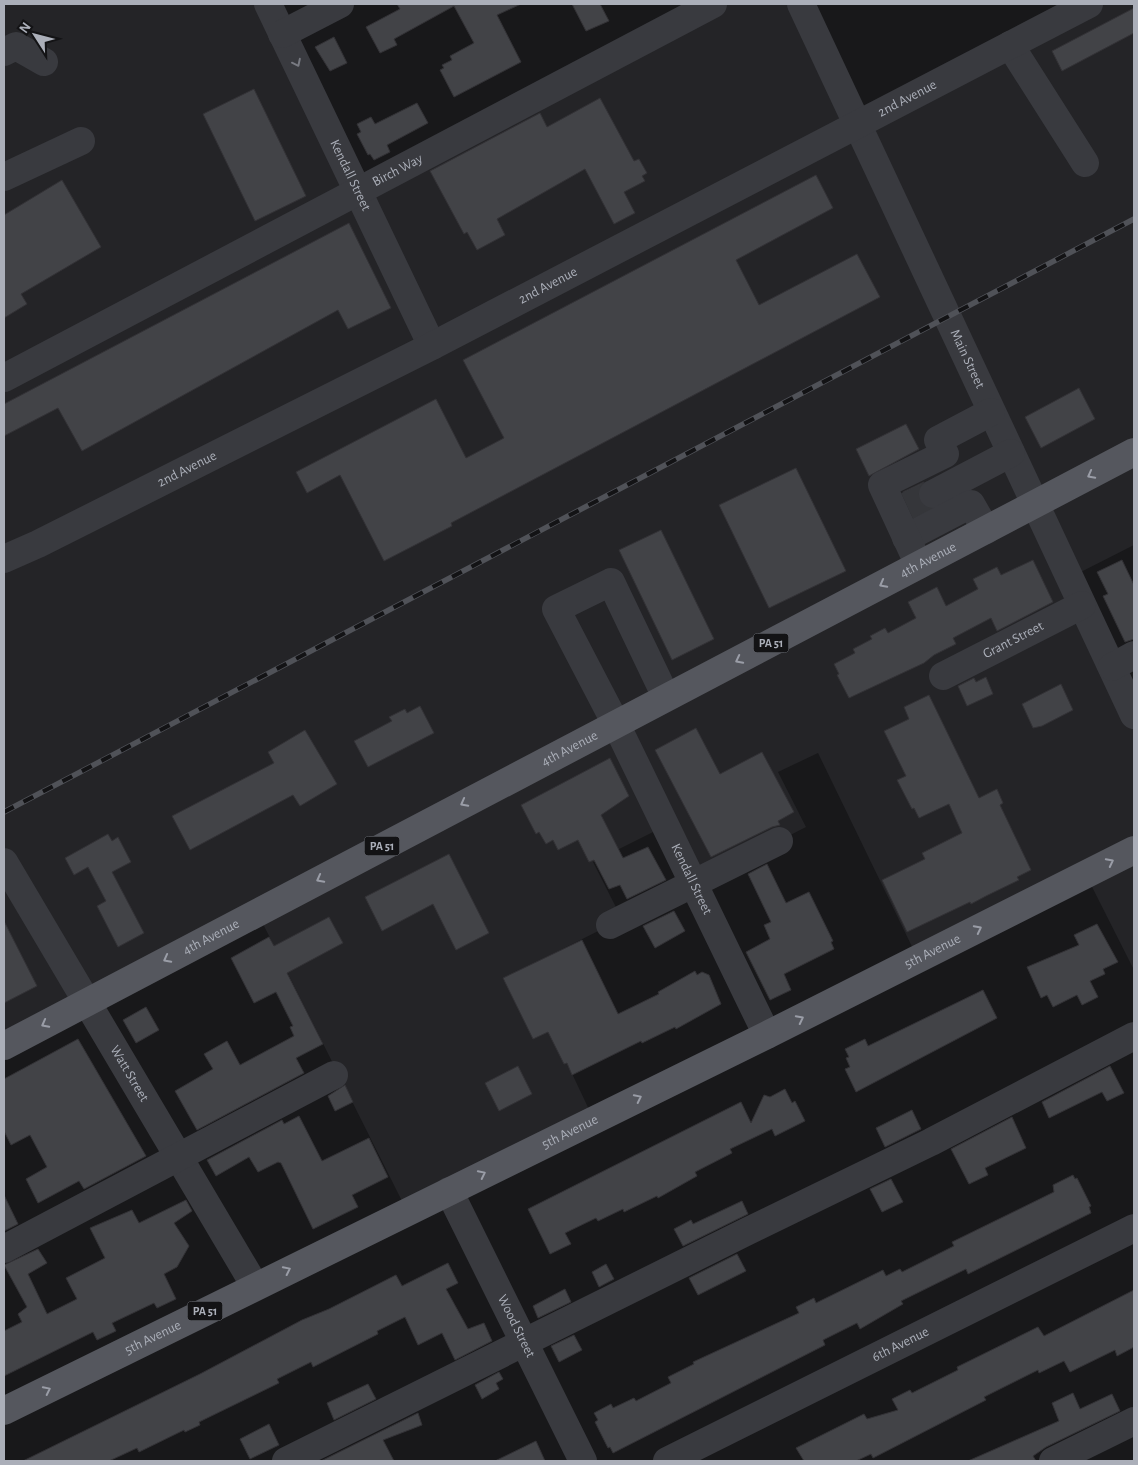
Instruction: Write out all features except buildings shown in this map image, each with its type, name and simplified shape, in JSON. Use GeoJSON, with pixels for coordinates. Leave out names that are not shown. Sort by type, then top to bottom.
{"type":"FeatureCollection","features":[{"type":"Feature","properties":{"kind":"main road","name":"4th Avenue"},"geometry":{"type":"LineString","coordinates":[[4,1046],[1134,452]]}},
{"type":"Feature","properties":{"kind":"main road","name":"5th Avenue"},"geometry":{"type":"LineString","coordinates":[[4,1411],[768,1035],[1134,850]]}},
{"type":"Feature","properties":{"kind":"street","name":"Kendall Street"},"geometry":{"type":"LineString","coordinates":[[268,4],[360,190],[432,346]]}},
{"type":"Feature","properties":{"kind":"street"},"geometry":{"type":"LineString","coordinates":[[282,34],[340,4]]}},
{"type":"Feature","properties":{"kind":"street","name":"Birch Way"},"geometry":{"type":"LineString","coordinates":[[4,378],[712,4]]}},
{"type":"Feature","properties":{"kind":"street","name":"Main Street"},"geometry":{"type":"LineString","coordinates":[[801,4],[1082,604],[1123,661],[1134,716]]}},
{"type":"Feature","properties":{"kind":"street","name":"2nd Avenue"},"geometry":{"type":"LineString","coordinates":[[4,559],[38,544],[432,346],[1089,4]]}},
{"type":"Feature","properties":{"kind":"street"},"geometry":{"type":"LineString","coordinates":[[1010,45],[1085,163]]}},
{"type":"Feature","properties":{"kind":"street"},"geometry":{"type":"LineString","coordinates":[[4,52],[16,46],[44,62]]}},
{"type":"Feature","properties":{"kind":"street"},"geometry":{"type":"LineString","coordinates":[[4,177],[81,141]]}},
{"type":"Feature","properties":{"kind":"street"},"geometry":{"type":"LineString","coordinates":[[986,530],[938,440],[991,412]]}},
{"type":"Feature","properties":{"kind":"street"},"geometry":{"type":"LineString","coordinates":[[906,538],[1011,453]]}},
{"type":"Feature","properties":{"kind":"street"},"geometry":{"type":"LineString","coordinates":[[919,565],[906,538],[901,509],[882,485],[945,454]]}},
{"type":"Feature","properties":{"kind":"street"},"geometry":{"type":"LineString","coordinates":[[933,494],[965,492]]}},
{"type":"Feature","properties":{"kind":"street","name":"Kendall Street"},"geometry":{"type":"LineString","coordinates":[[666,697],[611,582],[556,609],[616,724],[768,1035]]}},
{"type":"Feature","properties":{"kind":"street","name":"Grant Street"},"geometry":{"type":"LineString","coordinates":[[943,676],[1082,604]]}},
{"type":"Feature","properties":{"kind":"street"},"geometry":{"type":"LineString","coordinates":[[610,925],[779,841]]}},
{"type":"Feature","properties":{"kind":"street","name":"Watt Street"},"geometry":{"type":"LineString","coordinates":[[4,862],[255,1286]]}},
{"type":"Feature","properties":{"kind":"street"},"geometry":{"type":"LineString","coordinates":[[286,1461],[931,1142],[1134,1036]]}},
{"type":"Feature","properties":{"kind":"street"},"geometry":{"type":"LineString","coordinates":[[4,1249],[334,1075]]}},
{"type":"Feature","properties":{"kind":"street","name":"Wood Street"},"geometry":{"type":"LineString","coordinates":[[449,1191],[583,1461]]}},
{"type":"Feature","properties":{"kind":"street","name":"6th Avenue"},"geometry":{"type":"LineString","coordinates":[[667,1461],[1134,1228]]}},
{"type":"Feature","properties":{"kind":"street"},"geometry":{"type":"LineString","coordinates":[[1053,1461],[1134,1420]]}},
{"type":"Feature","properties":{"kind":"shaded area"},"geometry":{"type":"Polygon","coordinates":[[[4,4],[268,4],[360,190],[713,4],[801,4],[858,125],[1089,4],[1134,4],[1134,545],[1069,578],[1134,715],[1134,970],[1086,875],[918,959],[818,753],[778,772],[806,827],[694,884],[665,826],[593,862],[622,919],[503,979],[548,1032],[564,1064],[567,1063],[594,1120],[407,1211],[257,912],[4,1046],[4,4]]]}},
{"type":"Feature","properties":{"kind":"tunnel"},"geometry":{"type":"LineString","coordinates":[[907,506],[933,494]]}},
{"type":"Feature","properties":{"kind":"railway"},"geometry":{"type":"LineString","coordinates":[[4,812],[1134,219]]}}]}
